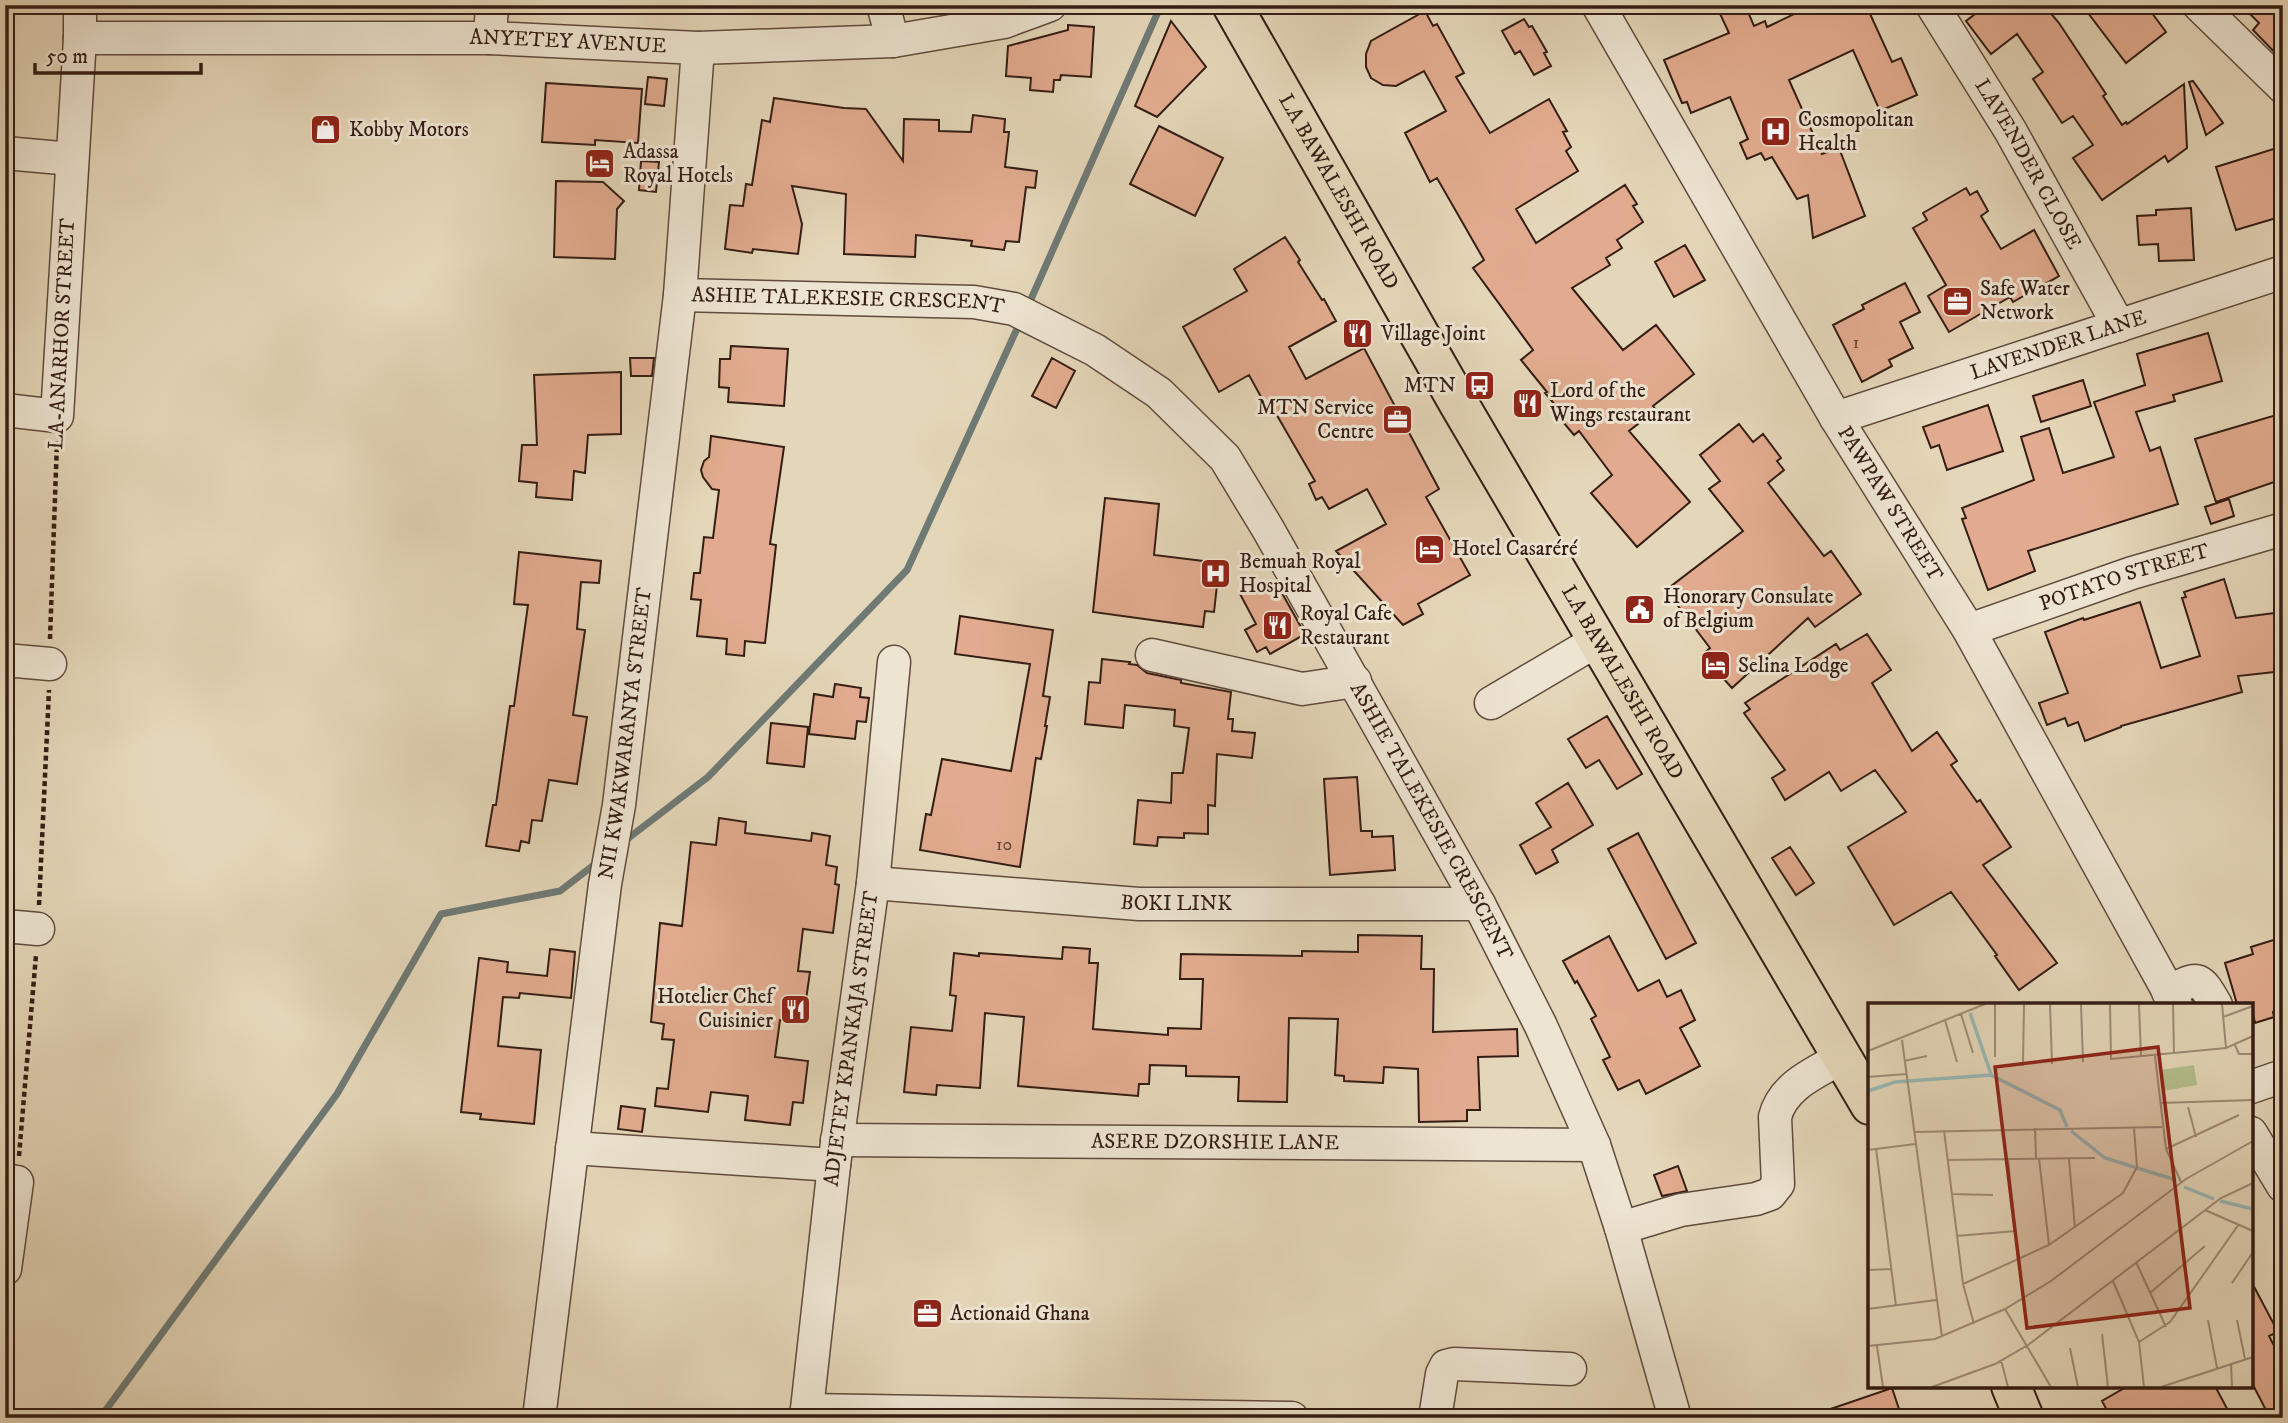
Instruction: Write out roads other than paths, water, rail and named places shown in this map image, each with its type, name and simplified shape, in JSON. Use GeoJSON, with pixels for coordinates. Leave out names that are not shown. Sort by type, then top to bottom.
{"type":"FeatureCollection","features":[{"type":"Feature","properties":{"kind":"main road","name":"LA BAWALESHI ROAD"},"geometry":{"type":"LineString","coordinates":[[1232,5],[1452,392],[1868,1101]]}},
{"type":"Feature","properties":{"kind":"main road"},"geometry":{"type":"LineString","coordinates":[[2012,1388],[2024,1418]]}},
{"type":"Feature","properties":{"kind":"street","name":"LA-ANARHOR STREET"},"geometry":{"type":"LineString","coordinates":[[5,410],[57,416],[80,5]]}},
{"type":"Feature","properties":{"kind":"street"},"geometry":{"type":"LineString","coordinates":[[489,38],[492,5]]}},
{"type":"Feature","properties":{"kind":"street"},"geometry":{"type":"LineString","coordinates":[[883,5],[893,41]]}},
{"type":"Feature","properties":{"kind":"street","name":"ANYETEY AVENUE"},"geometry":{"type":"LineString","coordinates":[[80,37],[489,38],[698,48],[893,41],[1004,22],[1050,5]]}},
{"type":"Feature","properties":{"kind":"street","name":"PAWPAW STREET"},"geometry":{"type":"LineString","coordinates":[[1598,5],[1836,418],[1969,630],[2172,998]]}},
{"type":"Feature","properties":{"kind":"street","name":"LAVENDER CLOSE"},"geometry":{"type":"LineString","coordinates":[[1932,5],[2010,130],[2119,326]]}},
{"type":"Feature","properties":{"kind":"street"},"geometry":{"type":"LineString","coordinates":[[2199,5],[2283,87]]}},
{"type":"Feature","properties":{"kind":"street","name":"NII KWAKWARANYA STREET"},"geometry":{"type":"LineString","coordinates":[[539,1418],[605,884],[619,805],[680,295],[698,48]]}},
{"type":"Feature","properties":{"kind":"street"},"geometry":{"type":"LineString","coordinates":[[5,153],[72,159]]}},
{"type":"Feature","properties":{"kind":"street","name":"LAVENDER LANE"},"geometry":{"type":"LineString","coordinates":[[1836,418],[2283,272]]}},
{"type":"Feature","properties":{"kind":"street","name":"ASHIE TALEKESIE CRESCENT"},"geometry":{"type":"LineString","coordinates":[[680,295],[974,302],[1014,309],[1095,351],[1159,393],[1225,458],[1355,681],[1479,904],[1541,1026],[1594,1145],[1621,1228],[1675,1418]]}},
{"type":"Feature","properties":{"kind":"street","name":"POTATO STREET"},"geometry":{"type":"LineString","coordinates":[[1969,630],[2132,573],[2283,529]]}},
{"type":"Feature","properties":{"kind":"street"},"geometry":{"type":"LineString","coordinates":[[1491,703],[1598,640]]}},
{"type":"Feature","properties":{"kind":"street"},"geometry":{"type":"LineString","coordinates":[[1152,655],[1302,689],[1355,681]]}},
{"type":"Feature","properties":{"kind":"street"},"geometry":{"type":"LineString","coordinates":[[5,660],[50,664]]}},
{"type":"Feature","properties":{"kind":"street","name":"ADJETEY KPANKAJA STREET"},"geometry":{"type":"LineString","coordinates":[[807,1414],[835,1153],[873,883],[894,662]]}},
{"type":"Feature","properties":{"kind":"street","name":"BOKI LINK"},"geometry":{"type":"LineString","coordinates":[[873,883],[1139,904],[1479,904]]}},
{"type":"Feature","properties":{"kind":"street"},"geometry":{"type":"LineString","coordinates":[[5,926],[38,929]]}},
{"type":"Feature","properties":{"kind":"street"},"geometry":{"type":"LineString","coordinates":[[2172,998],[2189,981],[2198,980],[2203,983],[2215,1003]]}},
{"type":"Feature","properties":{"kind":"street"},"geometry":{"type":"LineString","coordinates":[[1621,1228],[1681,1210],[1756,1199],[1770,1194],[1778,1184],[1775,1116],[1778,1106],[1789,1089],[1843,1057]]}},
{"type":"Feature","properties":{"kind":"street"},"geometry":{"type":"LineString","coordinates":[[2253,1136],[2283,1186]]}},
{"type":"Feature","properties":{"kind":"street","name":"ASERE DZORSHIE LANE"},"geometry":{"type":"LineString","coordinates":[[572,1148],[835,1153],[1594,1145]]}},
{"type":"Feature","properties":{"kind":"street"},"geometry":{"type":"LineString","coordinates":[[5,1269],[11,1181]]}},
{"type":"Feature","properties":{"kind":"street"},"geometry":{"type":"LineString","coordinates":[[1435,1418],[1442,1374],[1446,1366],[1454,1364],[1570,1369]]}},
{"type":"Feature","properties":{"kind":"street"},"geometry":{"type":"LineString","coordinates":[[807,1414],[1292,1418]]}},
{"type":"Feature","properties":{"kind":"waterway"},"geometry":{"type":"LineString","coordinates":[[1028,306],[1161,5]]}},
{"type":"Feature","properties":{"kind":"waterway"},"geometry":{"type":"LineString","coordinates":[[622,843],[708,777],[907,570],[1021,320]]}},
{"type":"Feature","properties":{"kind":"waterway"},"geometry":{"type":"LineString","coordinates":[[100,1418],[337,1094],[441,914],[560,891],[599,861]]}},
{"type":"Feature","properties":{"kind":"place","name":"Kobby Motors"},"geometry":{"type":"Point","coordinates":[326,130]}},
{"type":"Feature","properties":{"kind":"place","name":"Cosmopolitan Health"},"geometry":{"type":"Point","coordinates":[1775,132]}},
{"type":"Feature","properties":{"kind":"place","name":"Adassa Royal Hotels"},"geometry":{"type":"Point","coordinates":[600,164]}},
{"type":"Feature","properties":{"kind":"place","name":"Safe Water Network"},"geometry":{"type":"Point","coordinates":[1957,301]}},
{"type":"Feature","properties":{"kind":"place","name":"Village Joint"},"geometry":{"type":"Point","coordinates":[1358,334]}},
{"type":"Feature","properties":{"kind":"place","name":"MTN"},"geometry":{"type":"Point","coordinates":[1479,386]}},
{"type":"Feature","properties":{"kind":"place","name":"Lord of the Wings restaurant"},"geometry":{"type":"Point","coordinates":[1527,403]}},
{"type":"Feature","properties":{"kind":"place","name":"MTN Service Centre"},"geometry":{"type":"Point","coordinates":[1397,420]}},
{"type":"Feature","properties":{"kind":"place","name":"Hotel Casaréré"},"geometry":{"type":"Point","coordinates":[1429,549]}},
{"type":"Feature","properties":{"kind":"place","name":"Bemuah Royal Hospital"},"geometry":{"type":"Point","coordinates":[1216,574]}},
{"type":"Feature","properties":{"kind":"place","name":"Honorary Consulate of Belgium"},"geometry":{"type":"Point","coordinates":[1640,609]}},
{"type":"Feature","properties":{"kind":"place","name":"Royal Cafe Restaurant"},"geometry":{"type":"Point","coordinates":[1277,626]}},
{"type":"Feature","properties":{"kind":"place","name":"Selina Lodge"},"geometry":{"type":"Point","coordinates":[1715,666]}},
{"type":"Feature","properties":{"kind":"place","name":"Hotelier Chef Cuisinier"},"geometry":{"type":"Point","coordinates":[796,1009]}},
{"type":"Feature","properties":{"kind":"place","name":"Actionaid Ghana"},"geometry":{"type":"Point","coordinates":[927,1314]}}]}
